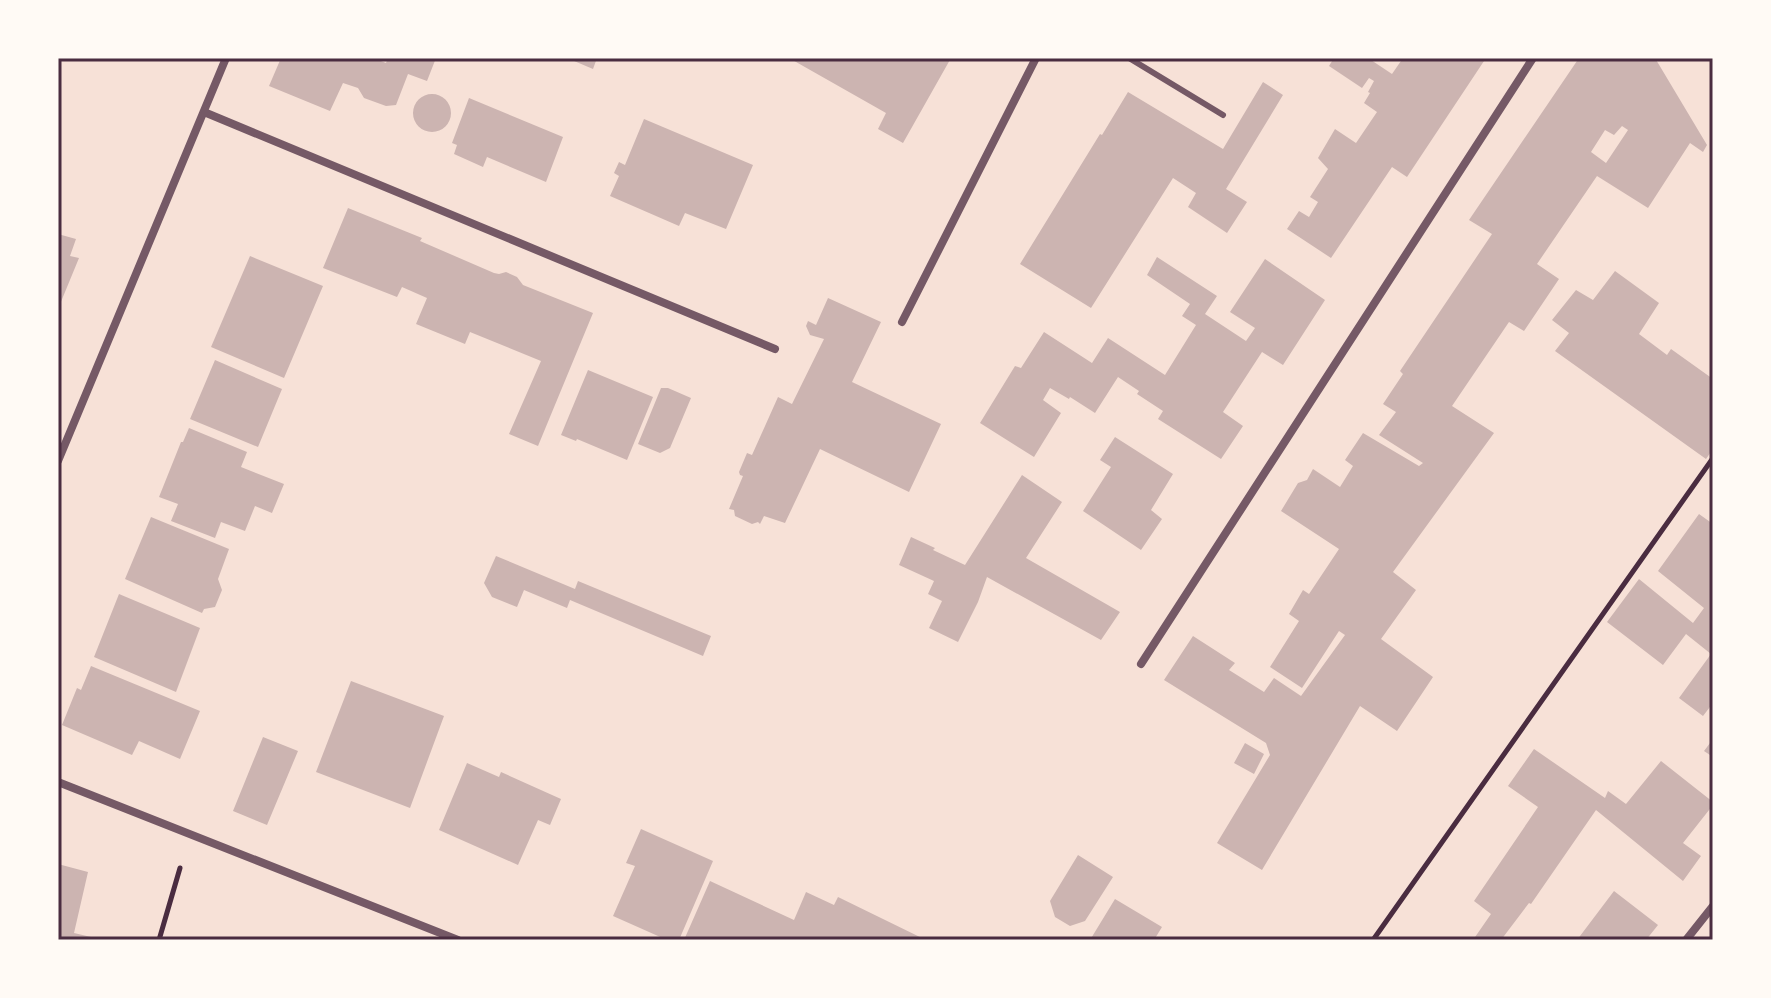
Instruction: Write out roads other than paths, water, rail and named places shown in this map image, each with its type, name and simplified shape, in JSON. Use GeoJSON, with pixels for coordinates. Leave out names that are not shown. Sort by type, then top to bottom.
{"type":"FeatureCollection","features":[{"type":"Feature","properties":{"kind":"street"},"geometry":{"type":"LineString","coordinates":[[58,461],[226,58]]}},
{"type":"Feature","properties":{"kind":"street"},"geometry":{"type":"LineString","coordinates":[[902,322],[1036,58]]}},
{"type":"Feature","properties":{"kind":"street"},"geometry":{"type":"LineString","coordinates":[[1141,664],[1533,58]]}},
{"type":"Feature","properties":{"kind":"street"},"geometry":{"type":"LineString","coordinates":[[204,112],[775,349]]}},
{"type":"Feature","properties":{"kind":"street"},"geometry":{"type":"LineString","coordinates":[[58,782],[458,940]]}},
{"type":"Feature","properties":{"kind":"street"},"geometry":{"type":"LineString","coordinates":[[1686,940],[1713,906]]}},
{"type":"Feature","properties":{"kind":"lane"},"geometry":{"type":"LineString","coordinates":[[1129,58],[1223,115]]}}]}
